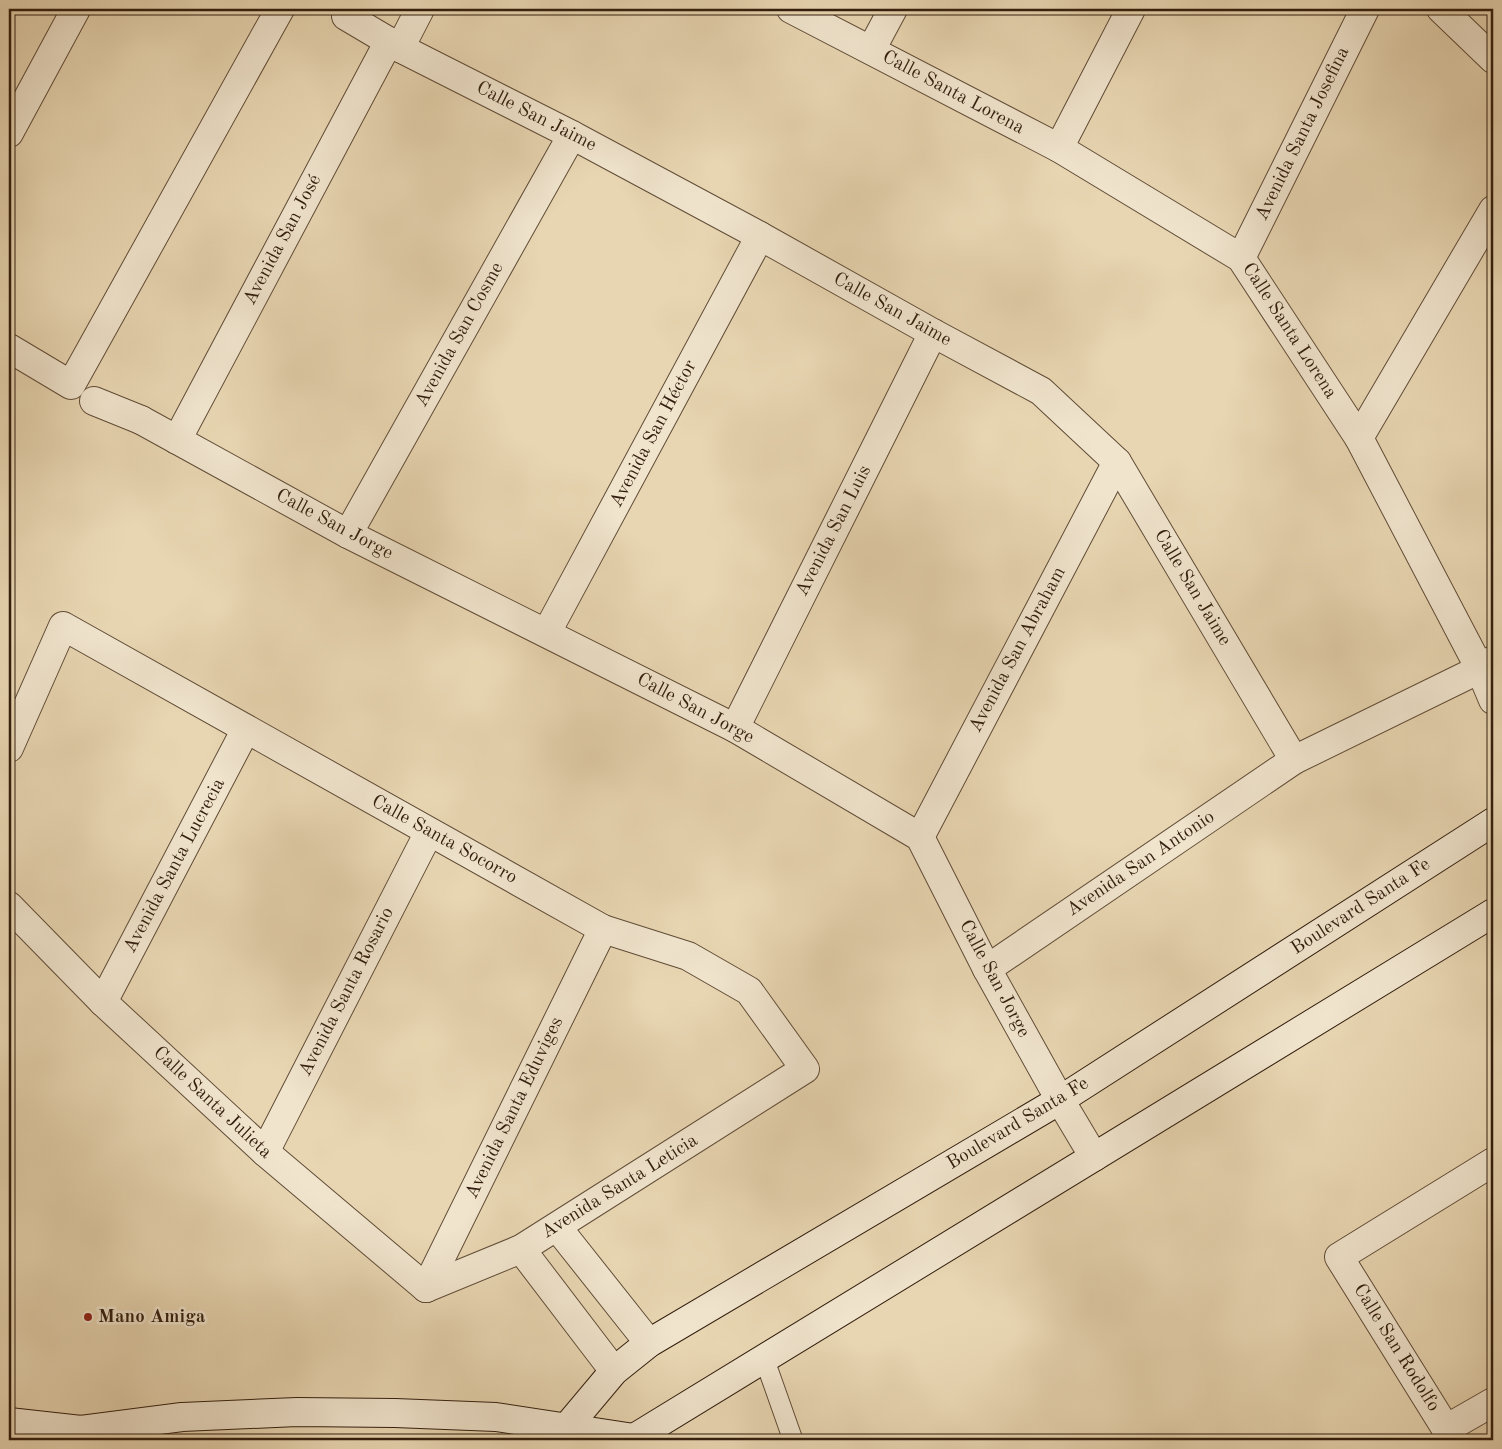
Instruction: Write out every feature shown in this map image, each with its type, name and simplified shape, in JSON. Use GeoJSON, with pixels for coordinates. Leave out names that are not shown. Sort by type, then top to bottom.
{"type":"FeatureCollection","features":[{"type":"Feature","properties":{"kind":"street"},"geometry":{"type":"LineString","coordinates":[[9,134],[76,9]]}},
{"type":"Feature","properties":{"kind":"street"},"geometry":{"type":"LineString","coordinates":[[9,348],[71,385],[280,9]]}},
{"type":"Feature","properties":{"kind":"street","name":"Avenida San José"},"geometry":{"type":"LineString","coordinates":[[177,440],[394,44],[420,9]]}},
{"type":"Feature","properties":{"kind":"street","name":"Calle Santa Lorena"},"geometry":{"type":"LineString","coordinates":[[791,9],[1059,148],[1242,258],[1359,438],[1487,664],[1493,700]]}},
{"type":"Feature","properties":{"kind":"street"},"geometry":{"type":"LineString","coordinates":[[871,50],[893,9]]}},
{"type":"Feature","properties":{"kind":"street"},"geometry":{"type":"LineString","coordinates":[[1059,148],[1131,9]]}},
{"type":"Feature","properties":{"kind":"street","name":"Avenida Santa Josefina"},"geometry":{"type":"LineString","coordinates":[[1242,258],[1366,9]]}},
{"type":"Feature","properties":{"kind":"street"},"geometry":{"type":"LineString","coordinates":[[1440,9],[1493,59]]}},
{"type":"Feature","properties":{"kind":"street","name":"Calle San Jaime"},"geometry":{"type":"LineString","coordinates":[[346,16],[394,44],[572,135],[760,236],[1041,391],[1117,462],[1294,760]]}},
{"type":"Feature","properties":{"kind":"street","name":"Avenida San Cosme"},"geometry":{"type":"LineString","coordinates":[[348,534],[572,135]]}},
{"type":"Feature","properties":{"kind":"street"},"geometry":{"type":"LineString","coordinates":[[1359,438],[1493,210]]}},
{"type":"Feature","properties":{"kind":"street","name":"Avenida San Héctor"},"geometry":{"type":"LineString","coordinates":[[547,632],[760,236]]}},
{"type":"Feature","properties":{"kind":"street","name":"Avenida San Luis"},"geometry":{"type":"LineString","coordinates":[[735,728],[933,333]]}},
{"type":"Feature","properties":{"kind":"street","name":"Calle San Jorge"},"geometry":{"type":"LineString","coordinates":[[94,401],[141,420],[348,534],[547,632],[735,728],[920,837],[987,968],[1060,1100],[1094,1157]]}},
{"type":"Feature","properties":{"kind":"street","name":"Avenida San Abraham"},"geometry":{"type":"LineString","coordinates":[[920,837],[1117,462]]}},
{"type":"Feature","properties":{"kind":"street","name":"Calle Santa Socorro"},"geometry":{"type":"LineString","coordinates":[[9,748],[63,626],[603,929],[688,956],[749,991],[806,1069]]}},
{"type":"Feature","properties":{"kind":"street","name":"Avenida San Antonio"},"geometry":{"type":"LineString","coordinates":[[987,968],[1294,760],[1487,664]]}},
{"type":"Feature","properties":{"kind":"street","name":"Avenida Santa Lucrecia"},"geometry":{"type":"LineString","coordinates":[[104,1002],[246,729]]}},
{"type":"Feature","properties":{"kind":"street","name":"Boulevard Santa Fe"},"geometry":{"type":"LineString","coordinates":[[564,1434],[614,1370],[649,1343],[1060,1100],[1493,822]]}},
{"type":"Feature","properties":{"kind":"street","name":"Avenida Santa Rosario"},"geometry":{"type":"LineString","coordinates":[[265,1152],[429,832]]}},
{"type":"Feature","properties":{"kind":"street","name":"Calle Santa Julieta"},"geometry":{"type":"LineString","coordinates":[[9,906],[104,1002],[265,1152],[426,1288]]}},
{"type":"Feature","properties":{"kind":"street"},"geometry":{"type":"LineString","coordinates":[[9,1422],[82,1430],[182,1417],[297,1412],[496,1417],[564,1434],[634,1440],[764,1358],[1493,913]]}},
{"type":"Feature","properties":{"kind":"street","name":"Avenida Santa Eduviges"},"geometry":{"type":"LineString","coordinates":[[426,1288],[603,929]]}},
{"type":"Feature","properties":{"kind":"street","name":"Avenida Santa Leticia"},"geometry":{"type":"LineString","coordinates":[[426,1288],[521,1249],[806,1069]]}},
{"type":"Feature","properties":{"kind":"street","name":"Calle San Rodolfo"},"geometry":{"type":"LineString","coordinates":[[1449,1435],[1339,1257],[1493,1162]]}},
{"type":"Feature","properties":{"kind":"street"},"geometry":{"type":"LineString","coordinates":[[557,1227],[649,1343]]}},
{"type":"Feature","properties":{"kind":"street"},"geometry":{"type":"LineString","coordinates":[[521,1249],[614,1370]]}},
{"type":"Feature","properties":{"kind":"street"},"geometry":{"type":"LineString","coordinates":[[1449,1435],[1493,1402]]}},
{"type":"Feature","properties":{"kind":"lane"},"geometry":{"type":"LineString","coordinates":[[764,1358],[793,1440]]}},
{"type":"Feature","properties":{"kind":"place","name":"Mano Amiga"},"geometry":{"type":"Point","coordinates":[88,1317]}}]}
